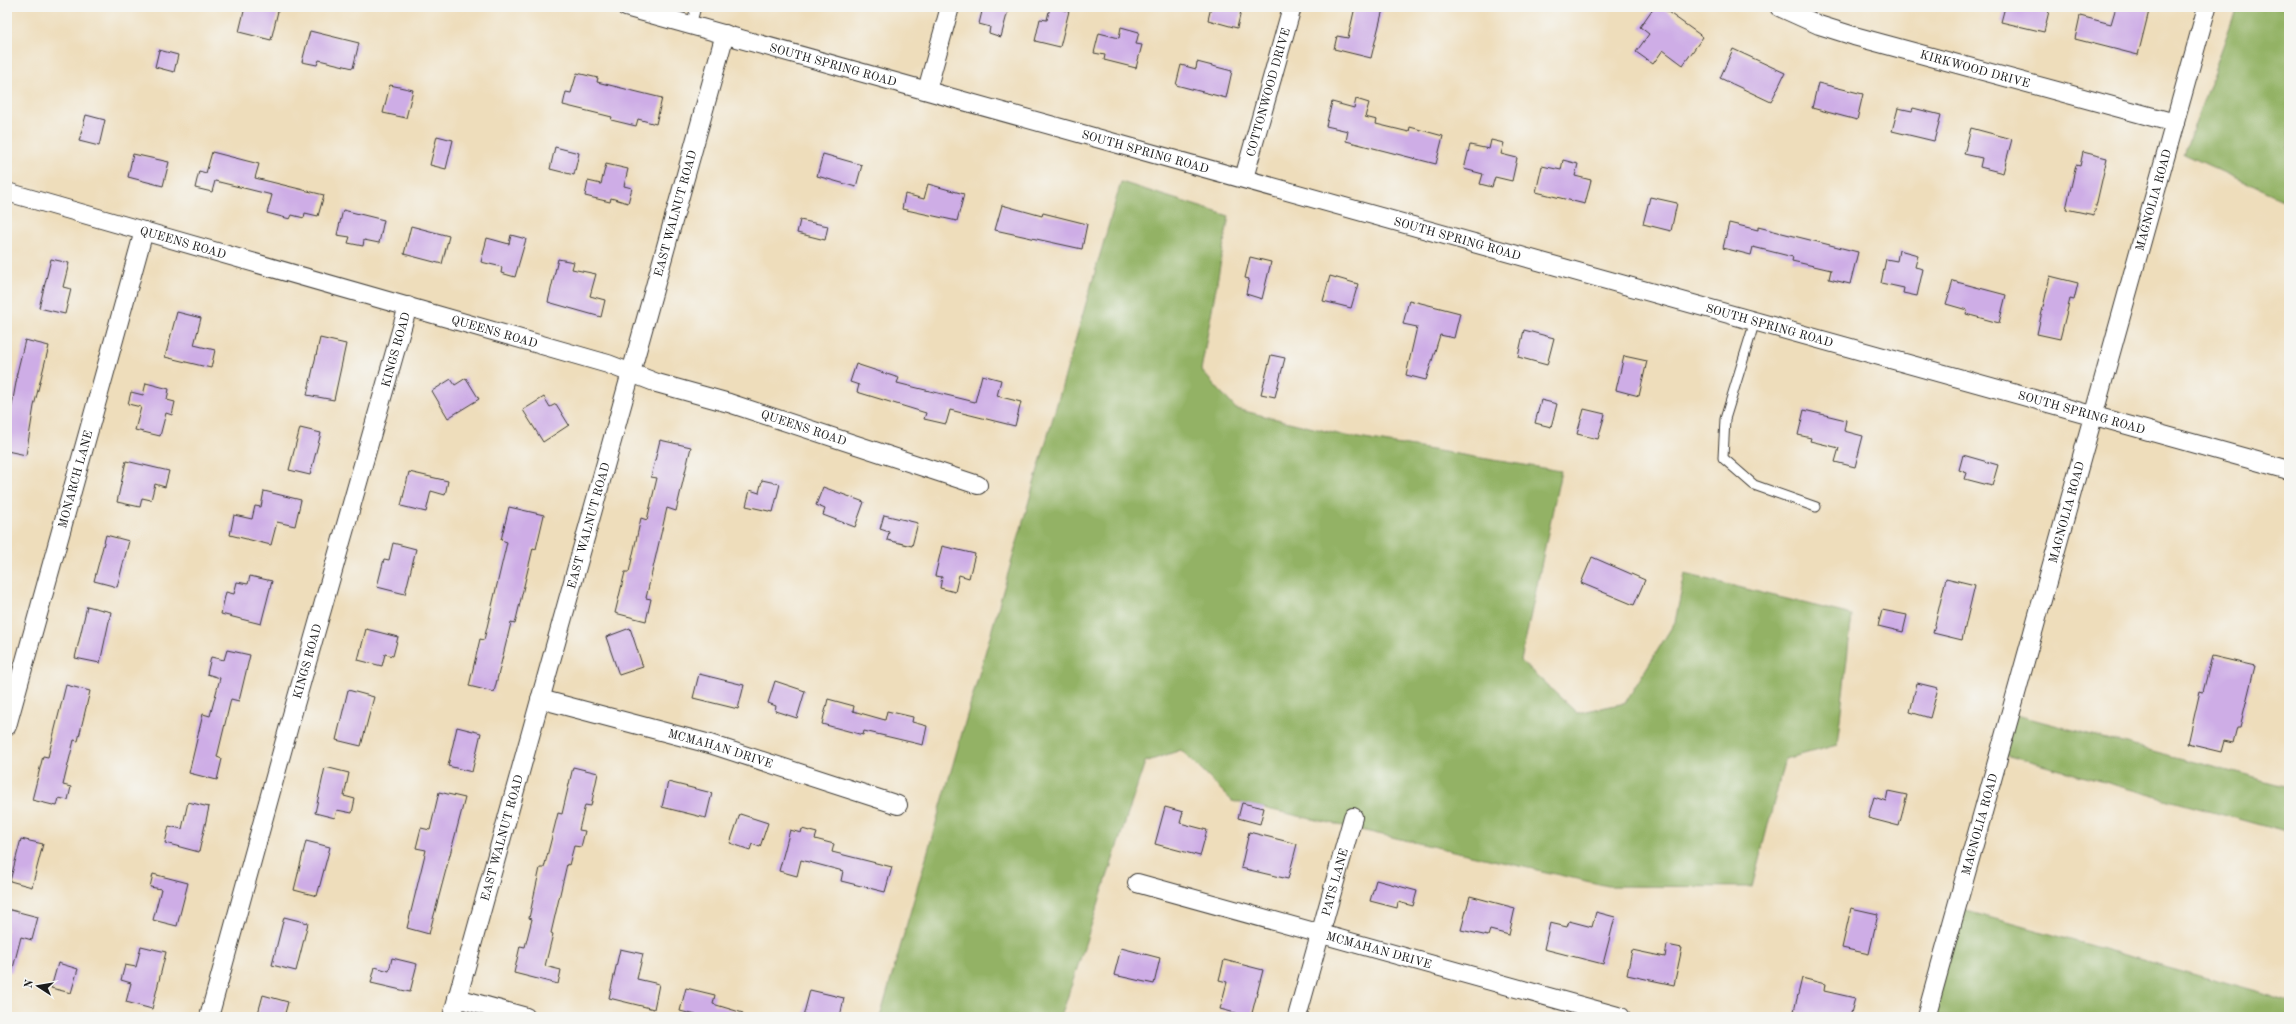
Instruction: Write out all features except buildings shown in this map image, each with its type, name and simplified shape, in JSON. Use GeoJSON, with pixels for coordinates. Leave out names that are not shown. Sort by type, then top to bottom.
{"type":"FeatureCollection","features":[{"type":"Feature","properties":{"kind":"street","name":"SOUTH SPRING ROAD"},"geometry":{"type":"LineString","coordinates":[[626,7],[2289,470]]}},
{"type":"Feature","properties":{"kind":"street"},"geometry":{"type":"LineString","coordinates":[[927,90],[950,7]]}},
{"type":"Feature","properties":{"kind":"street","name":"COTTONWOOD DRIVE"},"geometry":{"type":"LineString","coordinates":[[1244,178],[1292,7]]}},
{"type":"Feature","properties":{"kind":"street","name":"KIRKWOOD DRIVE"},"geometry":{"type":"LineString","coordinates":[[1779,7],[1819,25],[1854,36],[2175,123]]}},
{"type":"Feature","properties":{"kind":"street","name":"MAGNOLIA ROAD"},"geometry":{"type":"LineString","coordinates":[[1926,1017],[2207,7]]}},
{"type":"Feature","properties":{"kind":"street","name":"EAST WALNUT ROAD"},"geometry":{"type":"LineString","coordinates":[[452,1017],[725,34]]}},
{"type":"Feature","properties":{"kind":"street","name":"QUEENS ROAD"},"geometry":{"type":"LineString","coordinates":[[7,192],[608,364],[657,383],[729,403],[978,485]]}},
{"type":"Feature","properties":{"kind":"street","name":"MONARCH LANE"},"geometry":{"type":"LineString","coordinates":[[7,726],[144,231]]}},
{"type":"Feature","properties":{"kind":"street","name":"KINGS ROAD"},"geometry":{"type":"LineString","coordinates":[[209,1017],[292,715],[408,306]]}},
{"type":"Feature","properties":{"kind":"street","name":"MCMAHAN DRIVE"},"geometry":{"type":"LineString","coordinates":[[540,699],[710,744],[898,805]]}},
{"type":"Feature","properties":{"kind":"street","name":"PATS LANE"},"geometry":{"type":"LineString","coordinates":[[1297,1017],[1353,817]]}},
{"type":"Feature","properties":{"kind":"street","name":"MCMAHAN DRIVE"},"geometry":{"type":"LineString","coordinates":[[1137,883],[1610,1016]]}},
{"type":"Feature","properties":{"kind":"street"},"geometry":{"type":"LineString","coordinates":[[457,998],[526,1017]]}},
{"type":"Feature","properties":{"kind":"lane"},"geometry":{"type":"LineString","coordinates":[[691,24],[696,7]]}},
{"type":"Feature","properties":{"kind":"lane"},"geometry":{"type":"LineString","coordinates":[[1755,321],[1725,419],[1723,458],[1754,485],[1816,507]]}},
{"type":"Feature","properties":{"kind":"green space"},"geometry":{"type":"Polygon","coordinates":[[[2237,7],[2289,7],[2289,202],[2184,154],[2237,7]]]}},
{"type":"Feature","properties":{"kind":"green space"},"geometry":{"type":"Polygon","coordinates":[[[1121,182],[1229,216],[1201,370],[1236,409],[1346,436],[1561,471],[1521,661],[1577,713],[1625,703],[1675,622],[1685,574],[1852,615],[1837,745],[1785,759],[1752,887],[1608,886],[1232,801],[1181,750],[1145,762],[1061,1017],[880,1017],[1121,182]]]}},
{"type":"Feature","properties":{"kind":"green space"},"geometry":{"type":"Polygon","coordinates":[[[2009,713],[2289,787],[2289,833],[1998,753],[2009,713]]]}},
{"type":"Feature","properties":{"kind":"green space"},"geometry":{"type":"Polygon","coordinates":[[[1956,908],[2289,1001],[2289,1017],[1926,1017],[1956,908]]]}}]}
